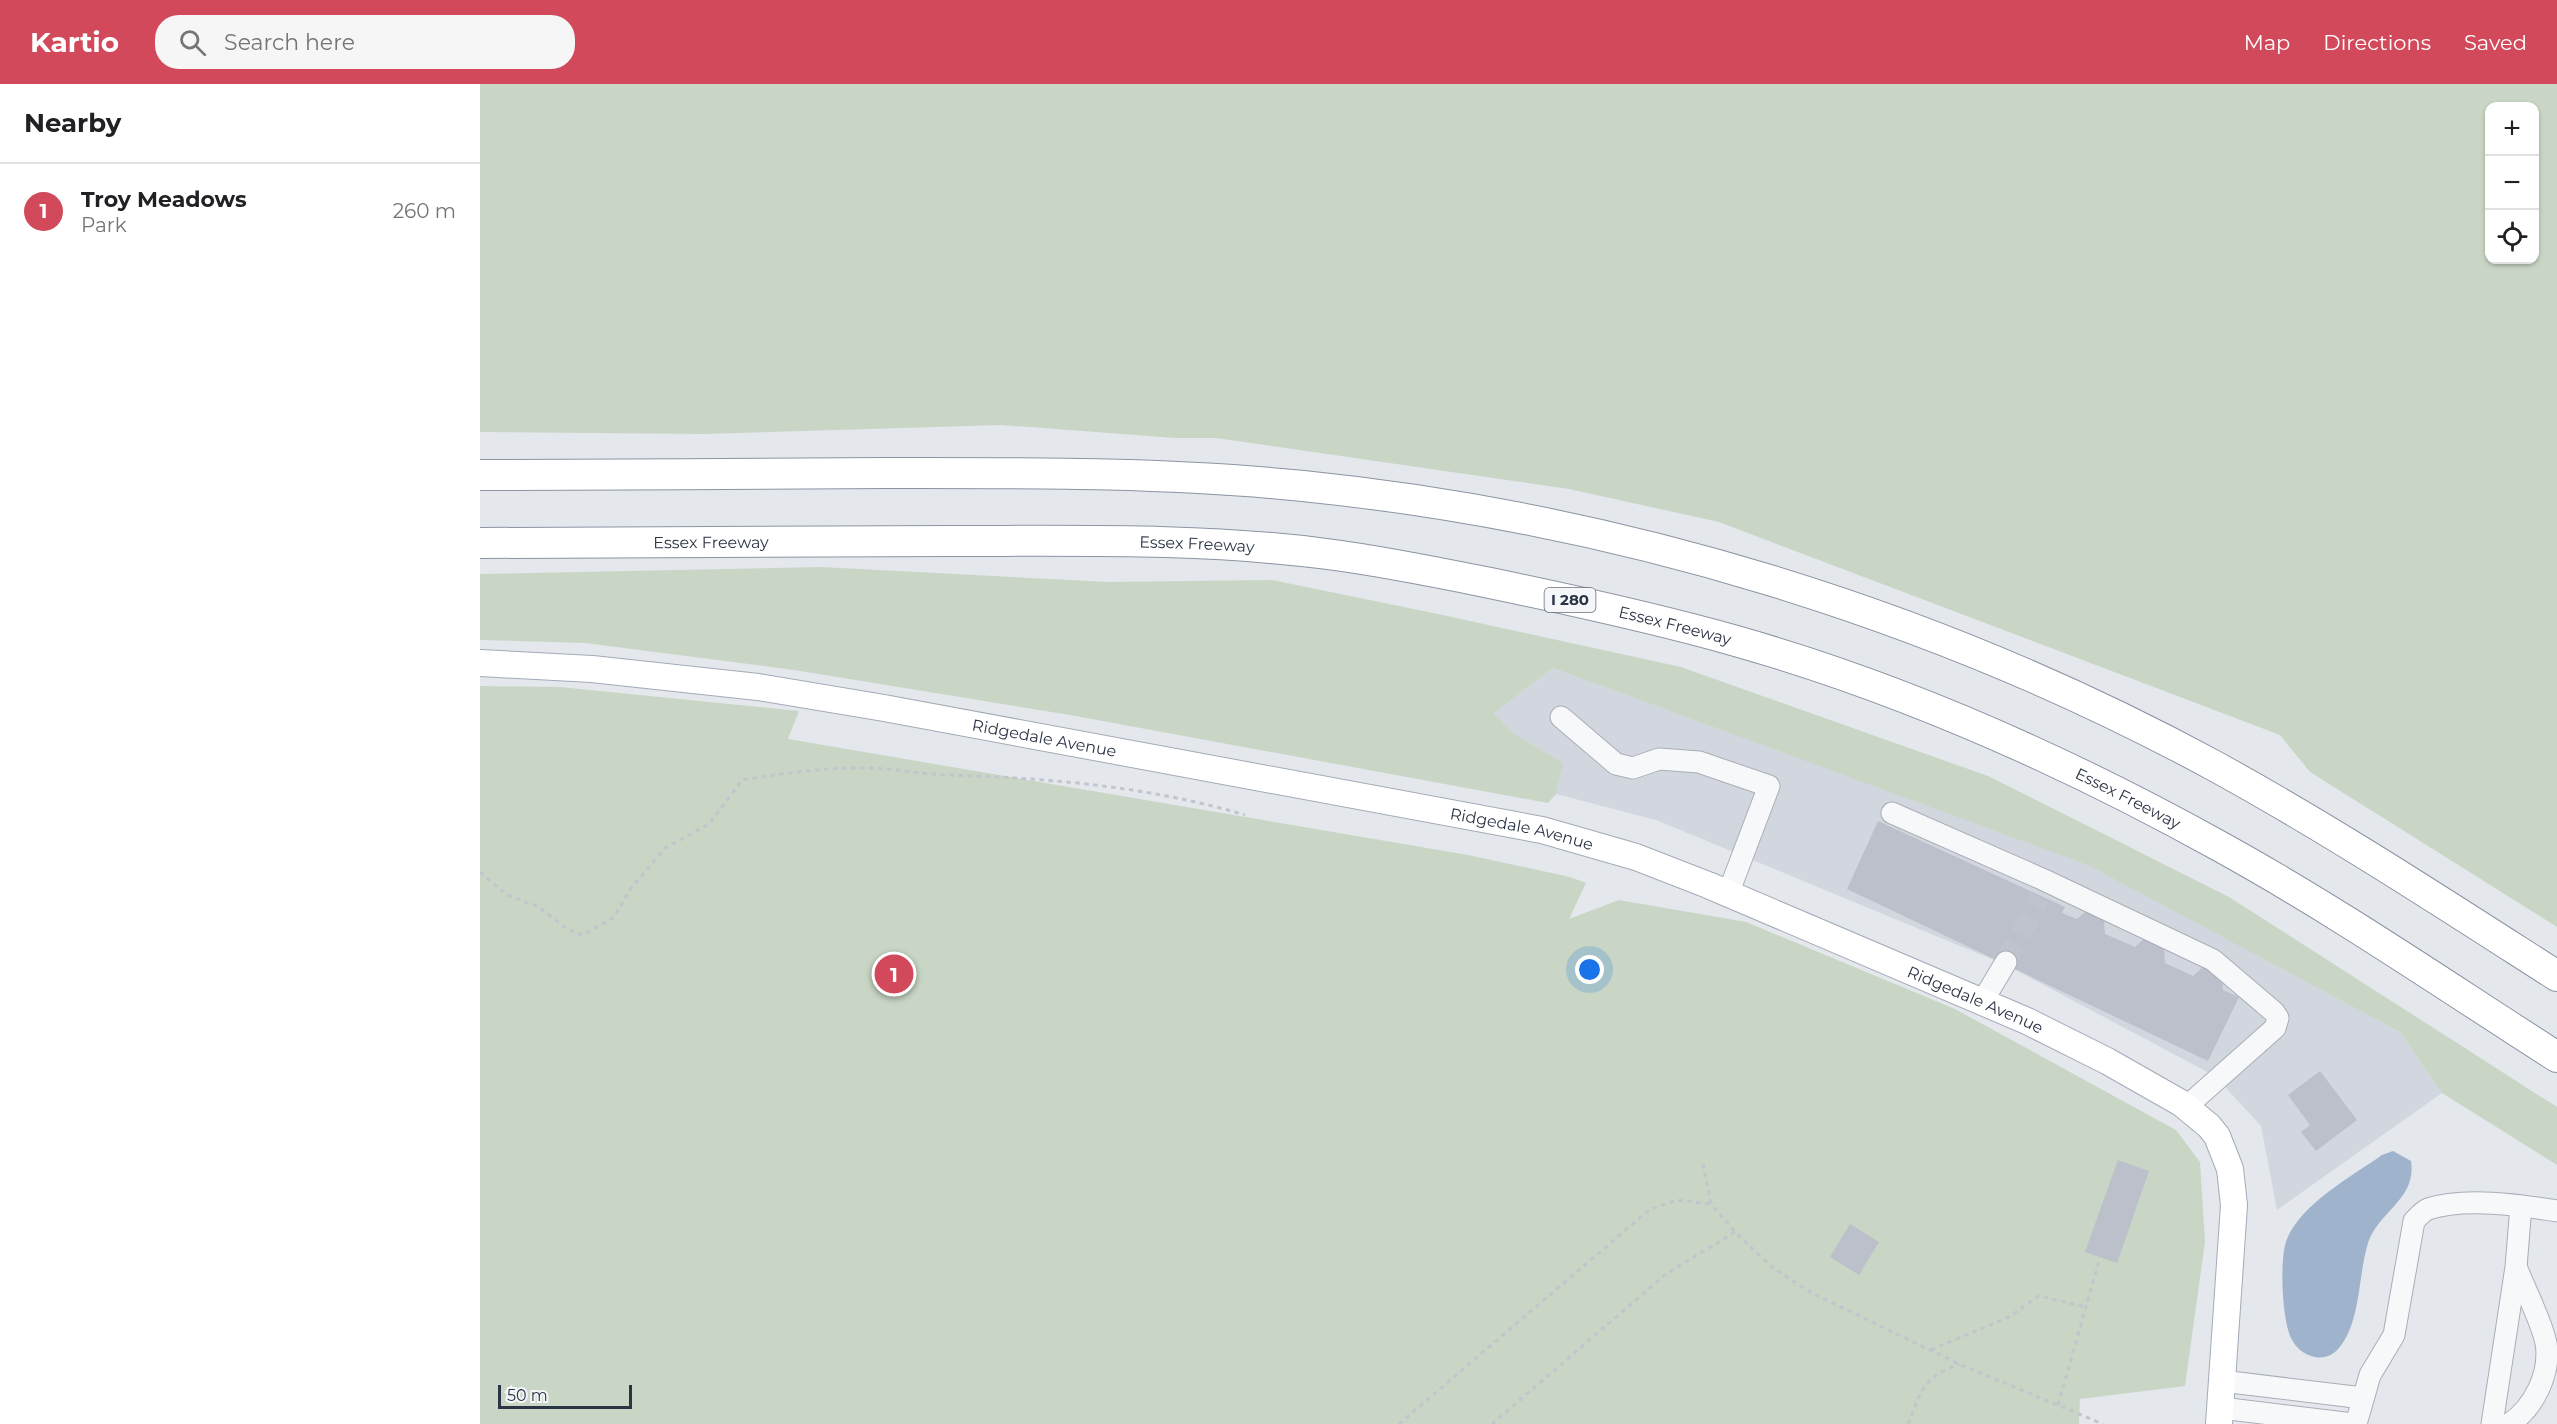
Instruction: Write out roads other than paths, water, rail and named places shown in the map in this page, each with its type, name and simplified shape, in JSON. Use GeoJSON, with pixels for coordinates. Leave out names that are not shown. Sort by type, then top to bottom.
{"type":"FeatureCollection","features":[{"type":"Feature","properties":{"kind":"highway"},"geometry":{"type":"LineString","coordinates":[[480,475],[1027,472],[1169,476],[1302,486],[1399,498],[1507,516],[1611,538],[1725,568],[1838,603],[2020,672],[2109,713],[2207,762],[2292,810],[2417,886],[2557,976]]}},
{"type":"Feature","properties":{"kind":"highway","name":"Essex Freeway"},"geometry":{"type":"LineString","coordinates":[[480,543],[1000,541],[1166,543],[1263,548],[1324,553],[1396,564],[1659,620],[1741,642],[1838,674],[2027,749],[2126,796],[2223,848],[2307,897],[2557,1057]]}},
{"type":"Feature","properties":{"kind":"main road","name":"Ridgedale Avenue"},"geometry":{"type":"LineString","coordinates":[[480,663],[592,669],[758,687],[884,708],[1542,830],[1635,857],[2027,1021],[2107,1061],[2186,1107],[2203,1120],[2217,1136],[2230,1169],[2234,1205],[2220,1416]]}},
{"type":"Feature","properties":{"kind":"lane"},"geometry":{"type":"LineString","coordinates":[[1561,717],[1616,764],[1633,768],[1659,759],[1699,762],[1769,786],[1728,894]]}},
{"type":"Feature","properties":{"kind":"lane"},"geometry":{"type":"LineString","coordinates":[[1892,813],[2044,890],[2212,960],[2274,1012],[2278,1018],[2275,1028],[2186,1107]]}},
{"type":"Feature","properties":{"kind":"lane"},"geometry":{"type":"LineString","coordinates":[[1983,1002],[2006,962]]}},
{"type":"Feature","properties":{"kind":"lane"},"geometry":{"type":"LineString","coordinates":[[2220,1416],[2355,1424],[2370,1375],[2394,1335],[2414,1221],[2426,1210],[2468,1204],[2521,1206],[2557,1211]]}},
{"type":"Feature","properties":{"kind":"lane"},"geometry":{"type":"LineString","coordinates":[[2492,1424],[2516,1267],[2521,1206]]}},
{"type":"Feature","properties":{"kind":"lane"},"geometry":{"type":"LineString","coordinates":[[2509,1424],[2519,1418],[2543,1382],[2546,1344],[2516,1267]]}},
{"type":"Feature","properties":{"kind":"lane"},"geometry":{"type":"LineString","coordinates":[[2222,1381],[2363,1398]]}},
{"type":"Feature","properties":{"kind":"water"},"geometry":{"type":"Polygon","coordinates":[[[2393,1151],[2411,1161],[2411,1174],[2403,1195],[2380,1222],[2368,1243],[2355,1312],[2346,1337],[2339,1348],[2328,1356],[2307,1355],[2293,1342],[2285,1318],[2282,1274],[2287,1239],[2294,1226],[2315,1202],[2382,1155],[2393,1151]]]}},
{"type":"Feature","properties":{"kind":"tunnel"},"geometry":{"type":"LineString","coordinates":[[2006,962],[2040,898]]}},
{"type":"Feature","properties":{"kind":"place","name":"Troy Meadows"},"geometry":{"type":"Point","coordinates":[894,974]}}]}
